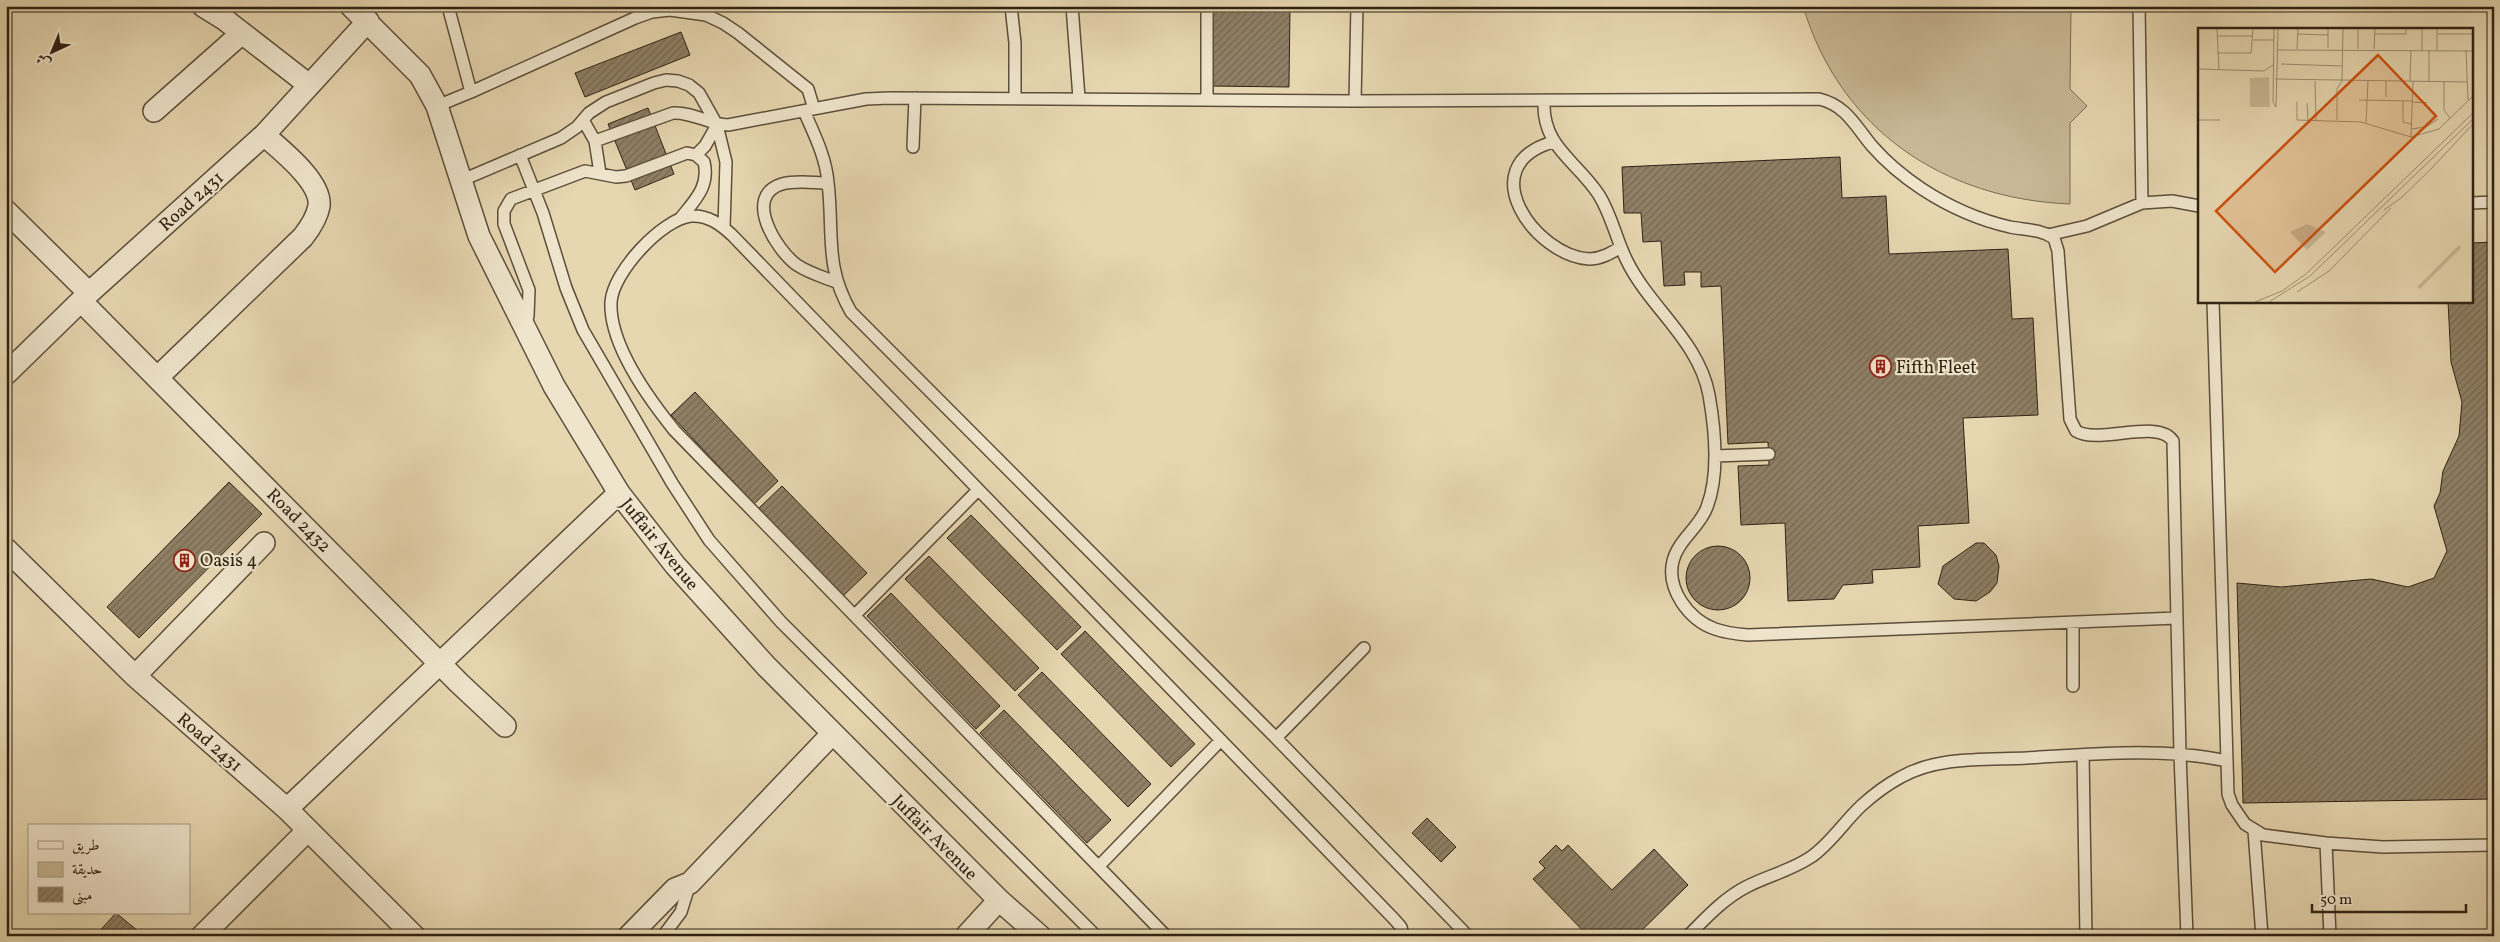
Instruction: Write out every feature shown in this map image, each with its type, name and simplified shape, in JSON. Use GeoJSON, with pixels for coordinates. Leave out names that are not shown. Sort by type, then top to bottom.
{"type":"FeatureCollection","features":[{"type":"Feature","properties":{"kind":"street"},"geometry":{"type":"LineString","coordinates":[[203,6],[242,33],[309,85]]}},
{"type":"Feature","properties":{"kind":"street","name":"Juffair Avenue"},"geometry":{"type":"LineString","coordinates":[[351,6],[420,75],[437,106],[479,236],[554,386],[619,493],[702,596],[832,734],[999,900],[1040,936]]}},
{"type":"Feature","properties":{"kind":"street","name":"Road 2431"},"geometry":{"type":"LineString","coordinates":[[6,374],[85,297],[264,135],[368,21]]}},
{"type":"Feature","properties":{"kind":"street"},"geometry":{"type":"LineString","coordinates":[[154,111],[242,33]]}},
{"type":"Feature","properties":{"kind":"street"},"geometry":{"type":"LineString","coordinates":[[158,377],[303,237],[316,216],[319,197],[314,187],[308,178],[264,135]]}},
{"type":"Feature","properties":{"kind":"street","name":"Road 2432"},"geometry":{"type":"LineString","coordinates":[[6,211],[158,377],[440,663],[505,726]]}},
{"type":"Feature","properties":{"kind":"street"},"geometry":{"type":"LineString","coordinates":[[287,809],[619,493]]}},
{"type":"Feature","properties":{"kind":"street"},"geometry":{"type":"LineString","coordinates":[[134,676],[264,543]]}},
{"type":"Feature","properties":{"kind":"street","name":"Road 2431"},"geometry":{"type":"LineString","coordinates":[[6,549],[134,676],[287,809],[414,936]]}},
{"type":"Feature","properties":{"kind":"street"},"geometry":{"type":"LineString","coordinates":[[630,936],[675,889],[690,883],[832,734]]}},
{"type":"Feature","properties":{"kind":"street"},"geometry":{"type":"LineString","coordinates":[[202,936],[308,830]]}},
{"type":"Feature","properties":{"kind":"street"},"geometry":{"type":"LineString","coordinates":[[966,936],[999,900]]}},
{"type":"Feature","properties":{"kind":"lane"},"geometry":{"type":"LineString","coordinates":[[448,6],[471,92]]}},
{"type":"Feature","properties":{"kind":"lane"},"geometry":{"type":"LineString","coordinates":[[1011,6],[1017,71],[1015,97]]}},
{"type":"Feature","properties":{"kind":"lane"},"geometry":{"type":"LineString","coordinates":[[1072,6],[1079,98]]}},
{"type":"Feature","properties":{"kind":"lane"},"geometry":{"type":"LineString","coordinates":[[1206,99],[1207,6]]}},
{"type":"Feature","properties":{"kind":"lane"},"geometry":{"type":"LineString","coordinates":[[1355,101],[1357,6]]}},
{"type":"Feature","properties":{"kind":"lane"},"geometry":{"type":"LineString","coordinates":[[2139,6],[2142,203]]}},
{"type":"Feature","properties":{"kind":"lane"},"geometry":{"type":"LineString","coordinates":[[437,106],[635,18],[652,12],[670,10],[706,15],[738,33],[808,89],[809,110],[821,150],[828,184],[831,257],[836,282],[851,312],[1276,738],[1468,936]]}},
{"type":"Feature","properties":{"kind":"lane"},"geometry":{"type":"LineString","coordinates":[[460,182],[570,133],[606,102],[666,80],[678,81],[689,85],[699,93],[717,125],[726,162],[724,227]]}},
{"type":"Feature","properties":{"kind":"lane"},"geometry":{"type":"LineString","coordinates":[[595,141],[673,112],[694,115],[717,125],[728,125],[866,98],[1015,97],[1355,101],[1819,99],[1828,101],[1844,110],[1873,146],[1921,188],[1949,205],[1978,217],[2048,234],[2087,226],[2142,203],[2172,201],[2198,206]]}},
{"type":"Feature","properties":{"kind":"lane"},"geometry":{"type":"LineString","coordinates":[[913,147],[915,98]]}},
{"type":"Feature","properties":{"kind":"lane"},"geometry":{"type":"LineString","coordinates":[[1544,101],[1545,123],[1553,142],[1584,175],[1599,196],[1612,218],[1621,247],[1638,278],[1688,345],[1702,369],[1709,395],[1714,456],[1713,483],[1707,508],[1690,535],[1679,546],[1673,560],[1672,576],[1676,591],[1685,606],[1697,619],[1713,628],[1730,634],[1748,635],[2177,618]]}},
{"type":"Feature","properties":{"kind":"lane"},"geometry":{"type":"LineString","coordinates":[[583,120],[595,141],[600,173]]}},
{"type":"Feature","properties":{"kind":"lane"},"geometry":{"type":"LineString","coordinates":[[696,155],[712,136],[717,125]]}},
{"type":"Feature","properties":{"kind":"lane"},"geometry":{"type":"LineString","coordinates":[[1553,142],[1537,147],[1524,156],[1516,170],[1513,186],[1516,202],[1543,236],[1574,257],[1591,259],[1607,256],[1621,247]]}},
{"type":"Feature","properties":{"kind":"lane"},"geometry":{"type":"LineString","coordinates":[[524,326],[528,316],[529,290],[504,224],[504,211],[511,199],[585,171],[616,177],[626,176],[687,153],[696,155],[704,162],[702,190],[680,219],[660,232],[636,255],[620,276],[614,288],[611,302],[613,315],[626,357],[647,396],[674,430],[1166,936]]}},
{"type":"Feature","properties":{"kind":"lane"},"geometry":{"type":"LineString","coordinates":[[520,155],[534,190],[566,288],[583,330],[672,483],[709,540],[781,622],[1096,936]]}},
{"type":"Feature","properties":{"kind":"lane"},"geometry":{"type":"LineString","coordinates":[[828,184],[781,184],[771,192],[764,203],[764,216],[769,230],[785,255],[810,272],[836,282]]}},
{"type":"Feature","properties":{"kind":"lane"},"geometry":{"type":"LineString","coordinates":[[2472,203],[2494,202]]}},
{"type":"Feature","properties":{"kind":"lane"},"geometry":{"type":"LineString","coordinates":[[680,219],[703,217],[714,220],[724,227],[1394,919],[1401,927],[1403,936]]}},
{"type":"Feature","properties":{"kind":"lane"},"geometry":{"type":"LineString","coordinates":[[2048,234],[2057,244],[2058,251],[2071,425],[2076,431],[2088,435],[2158,432],[2169,436],[2173,441],[2180,754],[2187,936]]}},
{"type":"Feature","properties":{"kind":"lane"},"geometry":{"type":"LineString","coordinates":[[2213,302],[2228,794],[2232,805],[2245,824],[2254,831],[2273,838],[2326,843],[2421,847],[2494,845]]}},
{"type":"Feature","properties":{"kind":"lane"},"geometry":{"type":"LineString","coordinates":[[1714,456],[1769,454]]}},
{"type":"Feature","properties":{"kind":"lane"},"geometry":{"type":"LineString","coordinates":[[855,615],[978,490]]}},
{"type":"Feature","properties":{"kind":"lane"},"geometry":{"type":"LineString","coordinates":[[2073,623],[2073,686]]}},
{"type":"Feature","properties":{"kind":"lane"},"geometry":{"type":"LineString","coordinates":[[1276,738],[1364,648]]}},
{"type":"Feature","properties":{"kind":"lane"},"geometry":{"type":"LineString","coordinates":[[1099,866],[1221,740]]}},
{"type":"Feature","properties":{"kind":"lane"},"geometry":{"type":"LineString","coordinates":[[1688,936],[1714,910],[1744,888],[1797,866],[1814,854],[1880,790],[1903,776],[1928,767],[1954,762],[2083,755],[2180,754],[2227,761]]}},
{"type":"Feature","properties":{"kind":"lane"},"geometry":{"type":"LineString","coordinates":[[2083,755],[2086,936]]}},
{"type":"Feature","properties":{"kind":"lane"},"geometry":{"type":"LineString","coordinates":[[2254,831],[2262,936]]}},
{"type":"Feature","properties":{"kind":"lane"},"geometry":{"type":"LineString","coordinates":[[2326,843],[2330,936]]}},
{"type":"Feature","properties":{"kind":"lane"},"geometry":{"type":"LineString","coordinates":[[664,936],[681,912],[690,883]]}},
{"type":"Feature","properties":{"kind":"green space"},"geometry":{"type":"Polygon","coordinates":[[[1803,6],[2071,6],[2070,89],[2087,106],[2070,123],[2070,204],[2024,199],[1980,188],[1940,172],[1903,150],[1871,122],[1843,89],[1820,50],[1803,6]]]}},
{"type":"Feature","properties":{"kind":"building"},"geometry":{"type":"Polygon","coordinates":[[[1211,6],[1290,6],[1289,87],[1210,86],[1211,6]]]}},
{"type":"Feature","properties":{"kind":"building"},"geometry":{"type":"Polygon","coordinates":[[[681,32],[690,55],[585,97],[575,73],[681,32]]]}},
{"type":"Feature","properties":{"kind":"building"},"geometry":{"type":"Polygon","coordinates":[[[648,108],[674,174],[635,190],[608,124],[648,108]]]}},
{"type":"Feature","properties":{"kind":"building","name":"Fifth Fleet"},"geometry":{"type":"Polygon","coordinates":[[[1840,157],[1842,198],[1886,196],[1889,254],[2008,249],[2012,319],[2033,318],[2038,415],[1963,418],[1969,523],[1918,526],[1920,567],[1872,570],[1873,583],[1843,585],[1834,599],[1788,601],[1785,523],[1741,525],[1738,466],[1769,465],[1768,442],[1728,444],[1721,286],[1701,287],[1701,272],[1684,272],[1685,285],[1664,286],[1661,241],[1643,242],[1641,213],[1624,213],[1622,167],[1840,157]]]}},
{"type":"Feature","properties":{"kind":"building"},"geometry":{"type":"Polygon","coordinates":[[[2494,242],[2494,799],[2243,803],[2237,583],[2281,587],[2371,579],[2408,587],[2434,578],[2447,551],[2434,506],[2440,493],[2443,471],[2459,436],[2462,402],[2451,362],[2448,302],[2472,302],[2472,243],[2494,242]]]}},
{"type":"Feature","properties":{"kind":"building"},"geometry":{"type":"Polygon","coordinates":[[[695,392],[778,481],[754,504],[671,415],[695,392]]]}},
{"type":"Feature","properties":{"kind":"building","name":"Oasis 4"},"geometry":{"type":"Polygon","coordinates":[[[229,482],[262,514],[139,638],[107,607],[229,482]]]}},
{"type":"Feature","properties":{"kind":"building"},"geometry":{"type":"Polygon","coordinates":[[[782,486],[867,573],[843,596],[758,509],[782,486]]]}},
{"type":"Feature","properties":{"kind":"building"},"geometry":{"type":"Polygon","coordinates":[[[971,515],[1081,627],[1057,650],[947,538],[971,515]]]}},
{"type":"Feature","properties":{"kind":"building"},"geometry":{"type":"Polygon","coordinates":[[[1976,543],[1984,543],[1996,555],[1999,566],[1997,583],[1990,592],[1976,601],[1954,599],[1938,584],[1943,566],[1976,543]]]}},
{"type":"Feature","properties":{"kind":"building"},"geometry":{"type":"Polygon","coordinates":[[[1712,546],[1724,546],[1741,555],[1748,566],[1750,578],[1748,590],[1741,601],[1724,610],[1712,610],[1700,605],[1691,596],[1686,584],[1686,572],[1691,560],[1700,551],[1712,546]]]}},
{"type":"Feature","properties":{"kind":"building"},"geometry":{"type":"Polygon","coordinates":[[[929,556],[1039,668],[1015,691],[905,579],[929,556]]]}},
{"type":"Feature","properties":{"kind":"building"},"geometry":{"type":"Polygon","coordinates":[[[891,593],[1000,706],[976,729],[867,616],[891,593]]]}},
{"type":"Feature","properties":{"kind":"building"},"geometry":{"type":"Polygon","coordinates":[[[1085,631],[1195,744],[1171,767],[1061,654],[1085,631]]]}},
{"type":"Feature","properties":{"kind":"building"},"geometry":{"type":"Polygon","coordinates":[[[1042,672],[1151,784],[1128,807],[1018,695],[1042,672]]]}},
{"type":"Feature","properties":{"kind":"building"},"geometry":{"type":"Polygon","coordinates":[[[1004,710],[1111,820],[1087,843],[980,733],[1004,710]]]}},
{"type":"Feature","properties":{"kind":"building"},"geometry":{"type":"Polygon","coordinates":[[[1427,818],[1456,847],[1441,862],[1412,833],[1427,818]]]}},
{"type":"Feature","properties":{"kind":"building"},"geometry":{"type":"Polygon","coordinates":[[[1556,845],[1562,851],[1568,845],[1612,890],[1654,849],[1688,885],[1636,936],[1588,936],[1533,879],[1545,868],[1539,862],[1556,845]]]}},
{"type":"Feature","properties":{"kind":"building"},"geometry":{"type":"Polygon","coordinates":[[[115,914],[138,931],[134,936],[95,936],[115,914]]]}},
{"type":"Feature","properties":{"kind":"place","name":"Fifth Fleet"},"geometry":{"type":"Point","coordinates":[1880,367]}},
{"type":"Feature","properties":{"kind":"place","name":"Oasis 4"},"geometry":{"type":"Point","coordinates":[184,560]}}]}
